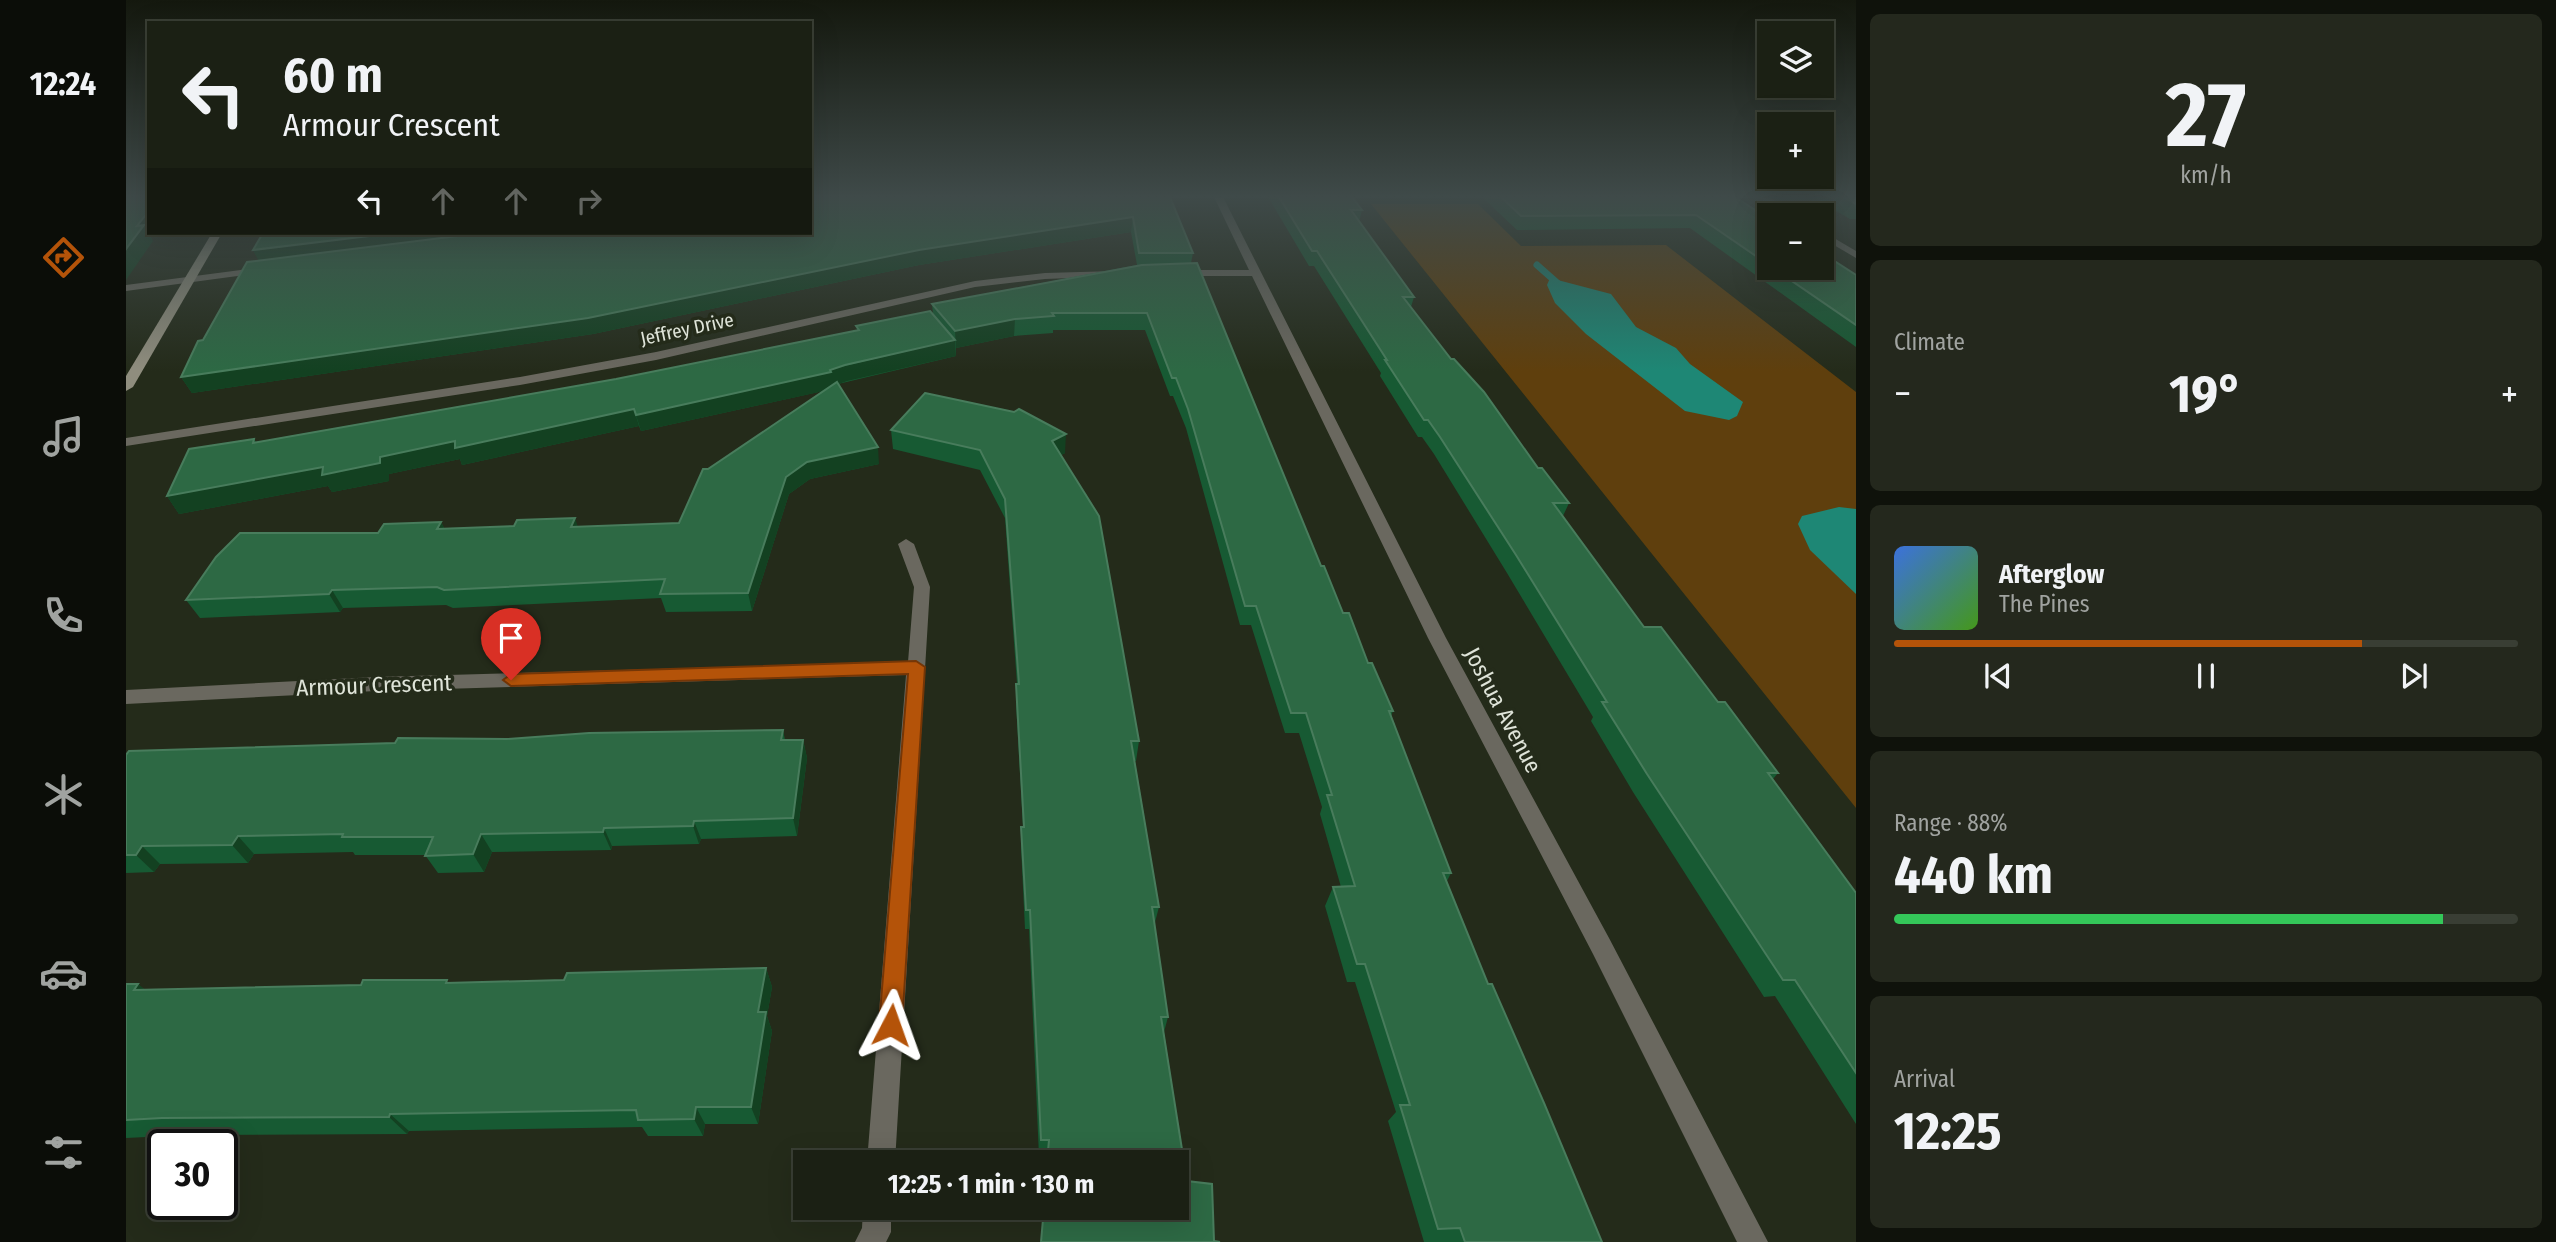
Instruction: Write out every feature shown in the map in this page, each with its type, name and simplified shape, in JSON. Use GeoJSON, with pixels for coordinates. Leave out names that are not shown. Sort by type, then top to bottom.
{"type":"FeatureCollection","features":[{"type":"Feature","properties":{"kind":"street"},"geometry":{"type":"LineString","coordinates":[[126,387],[204,255]]}},
{"type":"Feature","properties":{"kind":"street","name":"Joshua Avenue"},"geometry":{"type":"LineString","coordinates":[[1247,255],[1437,638],[1601,946],[1753,1242]]}},
{"type":"Feature","properties":{"kind":"street"},"geometry":{"type":"LineString","coordinates":[[126,288],[278,268]]}},
{"type":"Feature","properties":{"kind":"street"},"geometry":{"type":"LineString","coordinates":[[1170,274],[1256,273]]}},
{"type":"Feature","properties":{"kind":"street","name":"Jeffrey Drive"},"geometry":{"type":"LineString","coordinates":[[126,442],[441,394],[642,358],[975,284],[1045,276],[1134,274]]}},
{"type":"Feature","properties":{"kind":"street"},"geometry":{"type":"LineString","coordinates":[[882,1150],[922,587],[906,544]]}},
{"type":"Feature","properties":{"kind":"street","name":"Armour Crescent"},"geometry":{"type":"LineString","coordinates":[[126,697],[390,684],[916,667]]}},
{"type":"Feature","properties":{"kind":"street"},"geometry":{"type":"LineString","coordinates":[[870,1242],[876,1232],[876,1220]]}},
{"type":"Feature","properties":{"kind":"shaded area"},"geometry":{"type":"Polygon","coordinates":[[[1412,255],[1679,255],[1856,392],[1856,808],[1412,255]]]}},
{"type":"Feature","properties":{"kind":"water"},"geometry":{"type":"Polygon","coordinates":[[[1550,278],[1611,294],[1636,327],[1676,348],[1690,364],[1743,402],[1737,416],[1729,420],[1685,411],[1586,334],[1555,303],[1547,285],[1550,278]]]}},
{"type":"Feature","properties":{"kind":"water"},"geometry":{"type":"Polygon","coordinates":[[[1839,507],[1856,509],[1856,594],[1810,550],[1798,524],[1802,516],[1839,507]]]}},
{"type":"Feature","properties":{"kind":"building"},"geometry":{"type":"Polygon","coordinates":[[[304,255],[895,255],[588,318],[181,377],[198,341],[203,340],[247,262],[304,255]]]}},
{"type":"Feature","properties":{"kind":"building"},"geometry":{"type":"Polygon","coordinates":[[[1320,255],[1384,255],[1414,297],[1403,297],[1451,359],[1454,359],[1484,392],[1538,468],[1542,468],[1569,503],[1553,503],[1644,627],[1661,627],[1718,702],[1725,702],[1778,773],[1768,773],[1856,893],[1856,1073],[1795,980],[1783,980],[1647,774],[1602,702],[1607,702],[1516,555],[1440,437],[1428,420],[1424,420],[1320,255]]]}},
{"type":"Feature","properties":{"kind":"building"},"geometry":{"type":"Polygon","coordinates":[[[1834,261],[1856,275],[1856,325],[1790,280],[1834,280],[1834,261]]]}},
{"type":"Feature","properties":{"kind":"building"},"geometry":{"type":"Polygon","coordinates":[[[1197,263],[1321,566],[1324,566],[1343,613],[1349,613],[1368,663],[1372,663],[1393,711],[1389,711],[1451,873],[1443,873],[1488,984],[1492,984],[1602,1242],[1465,1242],[1460,1228],[1438,1229],[1400,1105],[1410,1105],[1365,964],[1357,964],[1333,887],[1355,886],[1327,795],[1332,795],[1306,713],[1291,713],[1256,606],[1245,606],[1188,409],[1176,378],[1172,378],[1147,313],[1052,313],[1054,316],[1015,319],[955,331],[932,304],[1142,265],[1197,263]]]}},
{"type":"Feature","properties":{"kind":"building"},"geometry":{"type":"Polygon","coordinates":[[[930,311],[955,340],[845,365],[830,370],[831,372],[636,415],[634,409],[455,448],[455,441],[380,457],[380,463],[322,475],[323,467],[167,496],[189,449],[254,439],[253,443],[616,379],[859,330],[856,326],[930,311]]]}},
{"type":"Feature","properties":{"kind":"building"},"geometry":{"type":"Polygon","coordinates":[[[837,382],[878,447],[807,462],[786,477],[748,593],[660,594],[665,579],[444,590],[437,587],[332,590],[329,594],[186,600],[216,557],[240,533],[378,533],[384,524],[441,522],[437,529],[514,526],[517,520],[575,518],[571,527],[679,523],[703,469],[708,469],[837,382]]]}},
{"type":"Feature","properties":{"kind":"building"},"geometry":{"type":"Polygon","coordinates":[[[925,393],[1014,412],[1019,409],[1066,434],[1052,441],[1099,516],[1139,741],[1131,741],[1159,907],[1152,907],[1168,1017],[1161,1017],[1182,1150],[1048,1150],[1049,1140],[1041,1140],[1030,910],[1026,910],[1021,827],[1024,827],[1016,684],[1019,684],[1005,499],[980,450],[891,430],[925,393]]]}},
{"type":"Feature","properties":{"kind":"building"},"geometry":{"type":"Polygon","coordinates":[[[783,730],[781,740],[803,740],[793,818],[694,821],[693,826],[604,828],[603,832],[481,834],[473,854],[425,856],[433,837],[342,837],[343,834],[238,836],[232,845],[142,846],[136,855],[126,855],[126,755],[129,751],[395,743],[398,738],[507,739],[589,733],[783,730]]]}},
{"type":"Feature","properties":{"kind":"building"},"geometry":{"type":"Polygon","coordinates":[[[766,968],[758,1012],[766,1012],[751,1107],[696,1107],[694,1119],[638,1120],[636,1110],[390,1114],[389,1117],[126,1120],[126,984],[138,984],[134,990],[361,985],[363,980],[447,980],[446,983],[564,980],[567,973],[766,968]]]}},
{"type":"Feature","properties":{"kind":"building"},"geometry":{"type":"Polygon","coordinates":[[[1189,1181],[1212,1184],[1214,1241],[1220,1242],[1041,1242],[1043,1220],[1189,1220],[1189,1181]]]}},
{"type":"Feature","properties":{"kind":"waterway"},"geometry":{"type":"LineString","coordinates":[[1537,265],[1563,288]]}},
{"type":"Feature","properties":{"kind":"route"},"geometry":{"type":"LineString","coordinates":[[511,680],[916,667],[891,1025]]}}]}
